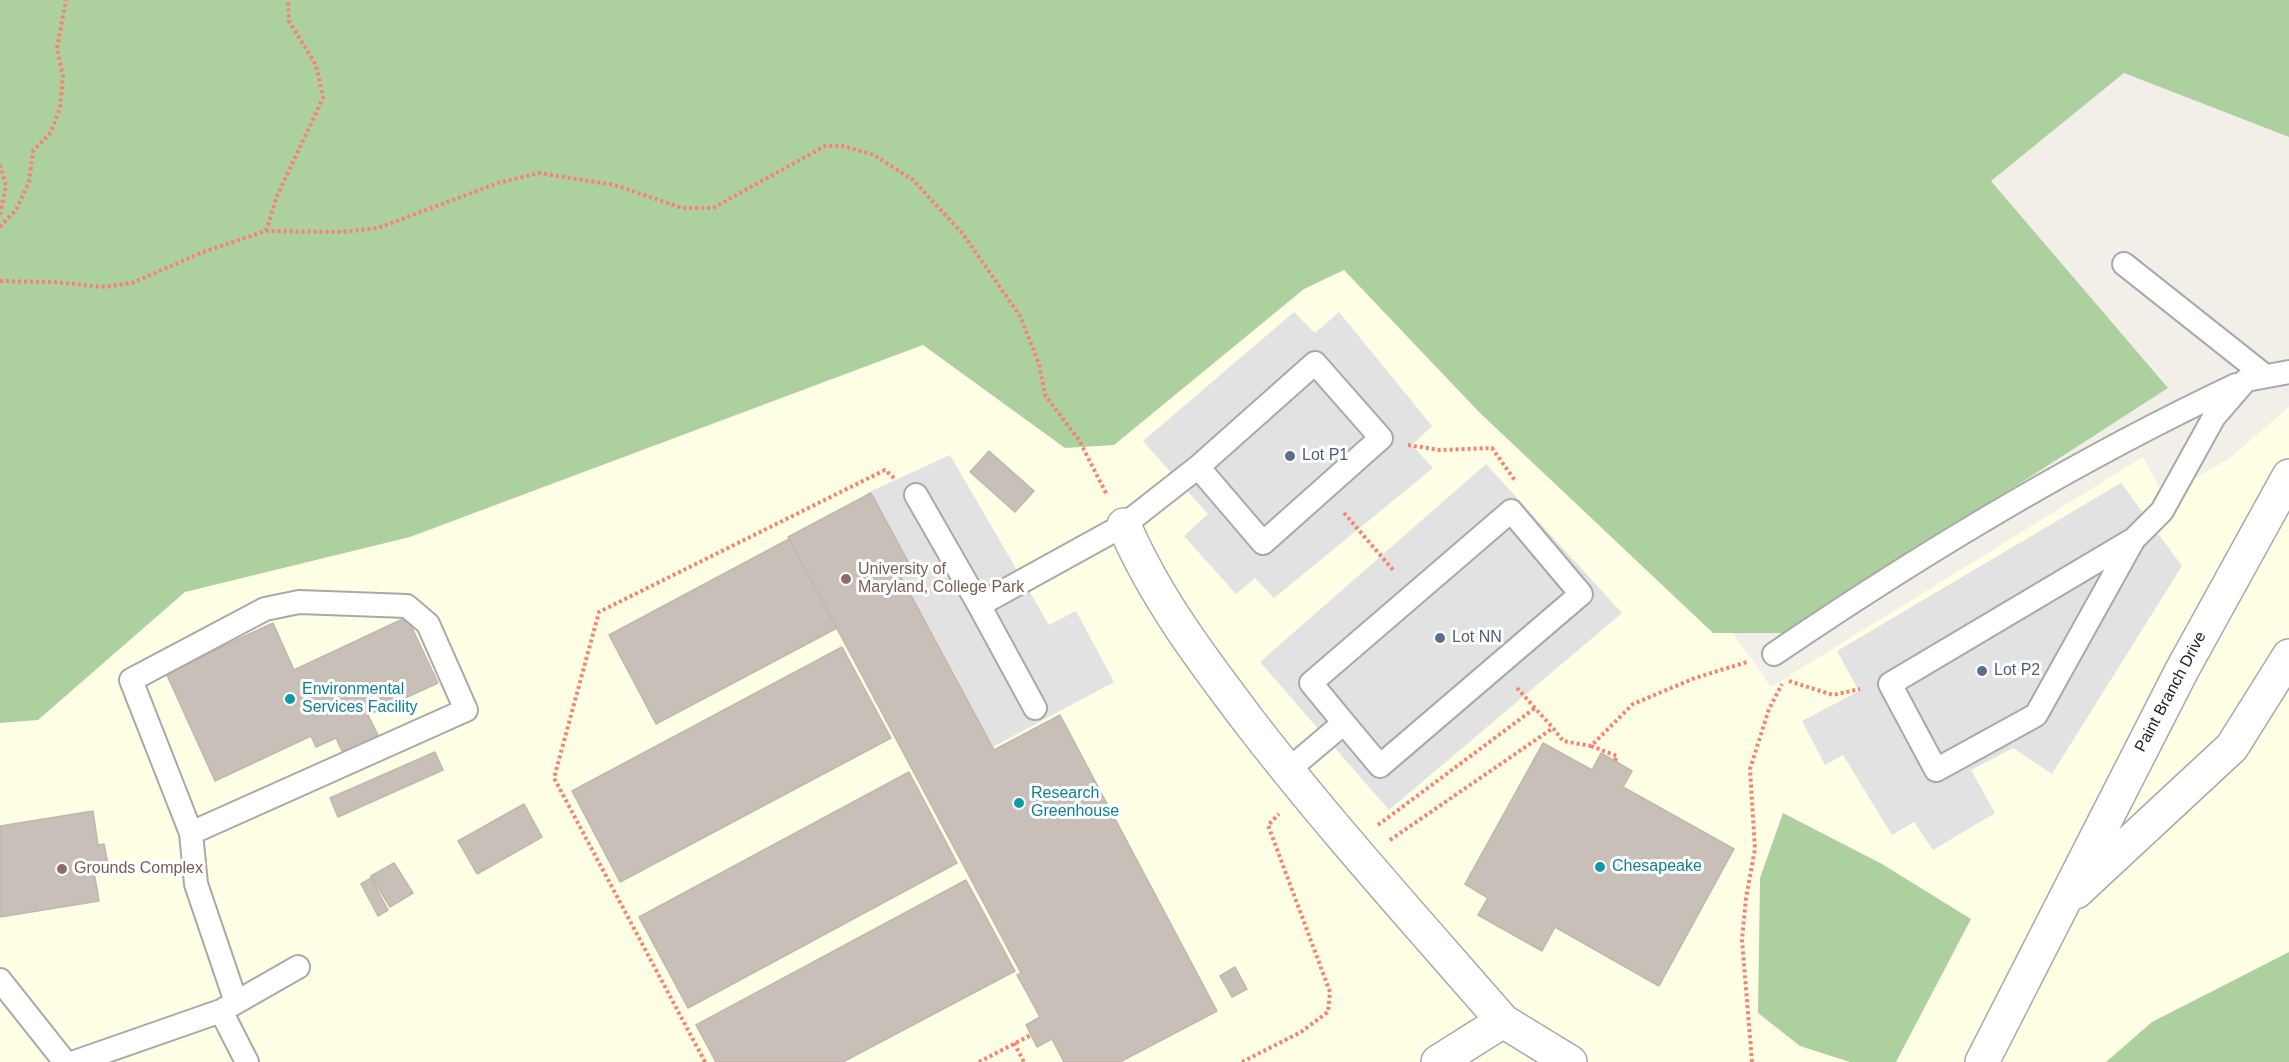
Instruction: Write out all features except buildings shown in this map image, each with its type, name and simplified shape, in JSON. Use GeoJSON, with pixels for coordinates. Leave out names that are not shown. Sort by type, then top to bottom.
{"type":"FeatureCollection","features":[{"type":"Feature","properties":{"kind":"street","name":"Paint Branch Drive"},"geometry":{"type":"LineString","coordinates":[[1982,1062],[2182,670],[2289,476]]}},
{"type":"Feature","properties":{"kind":"street"},"geometry":{"type":"LineString","coordinates":[[1124,525],[1138,559],[1191,646],[1296,781],[1503,1021],[1570,1062]]}},
{"type":"Feature","properties":{"kind":"street","name":"Paint Branch Drive"},"geometry":{"type":"LineString","coordinates":[[2058,910],[2232,747],[2289,656]]}},
{"type":"Feature","properties":{"kind":"street"},"geometry":{"type":"LineString","coordinates":[[1438,1062],[1503,1021]]}},
{"type":"Feature","properties":{"kind":"lane"},"geometry":{"type":"LineString","coordinates":[[2124,264],[2255,377]]}},
{"type":"Feature","properties":{"kind":"lane"},"geometry":{"type":"LineString","coordinates":[[979,605],[1124,525],[1198,467],[1315,363],[1381,438],[1263,543],[1198,467]]}},
{"type":"Feature","properties":{"kind":"lane"},"geometry":{"type":"LineString","coordinates":[[1774,654],[1846,605],[1978,524],[2116,445],[2255,377],[2289,372]]}},
{"type":"Feature","properties":{"kind":"lane"},"geometry":{"type":"LineString","coordinates":[[2134,539],[2036,715],[1936,770],[1890,684],[2134,539],[2162,511],[2214,417],[2255,377]]}},
{"type":"Feature","properties":{"kind":"lane"},"geometry":{"type":"LineString","coordinates":[[916,495],[1035,708]]}},
{"type":"Feature","properties":{"kind":"lane"},"geometry":{"type":"LineString","coordinates":[[1511,511],[1581,594],[1380,765],[1344,723],[1311,683],[1511,511]]}},
{"type":"Feature","properties":{"kind":"lane"},"geometry":{"type":"LineString","coordinates":[[191,833],[466,710],[428,624],[407,606],[298,602],[265,609],[131,680],[191,833],[196,884],[229,1006],[247,1062]]}},
{"type":"Feature","properties":{"kind":"lane"},"geometry":{"type":"LineString","coordinates":[[1296,781],[1344,723]]}},
{"type":"Feature","properties":{"kind":"lane"},"geometry":{"type":"LineString","coordinates":[[75,1062],[229,1006],[298,968]]}},
{"type":"Feature","properties":{"kind":"lane"},"geometry":{"type":"LineString","coordinates":[[0,980],[65,1062]]}},
{"type":"Feature","properties":{"kind":"path"},"geometry":{"type":"LineString","coordinates":[[0,227],[16,210],[29,182],[33,151],[51,132],[60,108],[63,76],[57,48],[66,0]]}},
{"type":"Feature","properties":{"kind":"path"},"geometry":{"type":"LineString","coordinates":[[266,231],[277,196],[323,98],[316,65],[289,21],[288,0]]}},
{"type":"Feature","properties":{"kind":"path"},"geometry":{"type":"LineString","coordinates":[[0,281],[54,282],[104,287],[132,283],[202,252],[266,231],[342,232],[378,228],[498,183],[539,173],[615,185],[682,208],[713,208],[825,146],[843,146],[874,154],[913,180],[963,234],[1020,316],[1039,364],[1045,395],[1079,440],[1124,525]]}},
{"type":"Feature","properties":{"kind":"path"},"geometry":{"type":"LineString","coordinates":[[0,165],[6,186],[0,214]]}},
{"type":"Feature","properties":{"kind":"path"},"geometry":{"type":"LineString","coordinates":[[1381,438],[1440,450],[1492,448],[1517,479],[1511,511]]}},
{"type":"Feature","properties":{"kind":"path"},"geometry":{"type":"LineString","coordinates":[[705,1062],[554,778],[599,612],[885,470],[916,495]]}},
{"type":"Feature","properties":{"kind":"path"},"geometry":{"type":"LineString","coordinates":[[1357,527],[1382,557]]}},
{"type":"Feature","properties":{"kind":"path"},"geometry":{"type":"LineString","coordinates":[[1591,746],[1633,704],[1695,678],[1774,654]]}},
{"type":"Feature","properties":{"kind":"path"},"geometry":{"type":"LineString","coordinates":[[1752,1062],[1742,940],[1746,898],[1755,849],[1750,769],[1769,709],[1784,680],[1833,695],[1890,684]]}},
{"type":"Feature","properties":{"kind":"path"},"geometry":{"type":"LineString","coordinates":[[1371,831],[1535,708],[1563,741],[1591,746],[1617,756],[1615,761]]}},
{"type":"Feature","properties":{"kind":"path"},"geometry":{"type":"LineString","coordinates":[[1382,846],[1553,728]]}},
{"type":"Feature","properties":{"kind":"path"},"geometry":{"type":"LineString","coordinates":[[1242,1062],[1301,1032],[1328,1012],[1330,992],[1268,825],[1296,781]]}},
{"type":"Feature","properties":{"kind":"path"},"geometry":{"type":"LineString","coordinates":[[979,1062],[1031,1035]]}},
{"type":"Feature","properties":{"kind":"path"},"geometry":{"type":"LineString","coordinates":[[1014,1043],[1024,1062]]}},
{"type":"Feature","properties":{"kind":"shaded area","name":"University of Maryland, College Park"},"geometry":{"type":"Polygon","coordinates":[[[0,0],[1281,0],[1771,687],[2143,457],[2164,496],[2230,458],[2289,407],[2289,1062],[0,1062],[0,0]]]}},
{"type":"Feature","properties":{"kind":"shaded area","name":"Lot P1"},"geometry":{"type":"Polygon","coordinates":[[[1294,312],[1315,333],[1339,312],[1432,426],[1412,445],[1433,468],[1274,598],[1255,578],[1236,594],[1184,536],[1208,514],[1143,441],[1294,312]]]}},
{"type":"Feature","properties":{"kind":"shaded area"},"geometry":{"type":"Polygon","coordinates":[[[950,455],[1049,625],[1076,611],[1114,682],[991,748],[896,572],[906,566],[867,493],[950,455]]]}},
{"type":"Feature","properties":{"kind":"shaded area","name":"Lot NN"},"geometry":{"type":"Polygon","coordinates":[[[1486,464],[1622,613],[1389,810],[1260,662],[1486,464]]]}},
{"type":"Feature","properties":{"kind":"shaded area","name":"Lot P2"},"geometry":{"type":"Polygon","coordinates":[[[2121,483],[2182,566],[2052,774],[2013,748],[1971,770],[1995,813],[1933,850],[1914,822],[1892,835],[1843,755],[1825,765],[1802,721],[1859,691],[1837,651],[2121,483]]]}},
{"type":"Feature","properties":{"kind":"green space"},"geometry":{"type":"Polygon","coordinates":[[[0,0],[2289,0],[2289,137],[2124,73],[1991,181],[2168,388],[1788,633],[1713,633],[1479,412],[1344,270],[1304,289],[1114,445],[1065,448],[923,345],[410,537],[185,592],[38,720],[0,723],[0,0]]]}},
{"type":"Feature","properties":{"kind":"green space"},"geometry":{"type":"Polygon","coordinates":[[[1783,813],[1882,864],[1971,919],[1896,1062],[1850,1062],[1800,1046],[1758,1013],[1760,878],[1783,813]]]}},
{"type":"Feature","properties":{"kind":"green space"},"geometry":{"type":"Polygon","coordinates":[[[2289,952],[2289,1062],[2106,1062],[2152,1022],[2289,952]]]}},
{"type":"Feature","properties":{"kind":"place","name":"Lot P1"},"geometry":{"type":"Point","coordinates":[1290,456]}},
{"type":"Feature","properties":{"kind":"place","name":"University of Maryland, College Park"},"geometry":{"type":"Point","coordinates":[846,579]}},
{"type":"Feature","properties":{"kind":"place","name":"Lot NN"},"geometry":{"type":"Point","coordinates":[1440,638]}},
{"type":"Feature","properties":{"kind":"place","name":"Lot P2"},"geometry":{"type":"Point","coordinates":[1982,671]}},
{"type":"Feature","properties":{"kind":"place","name":"Environmental Services Facility"},"geometry":{"type":"Point","coordinates":[290,699]}},
{"type":"Feature","properties":{"kind":"place","name":"Research Greenhouse"},"geometry":{"type":"Point","coordinates":[1019,803]}},
{"type":"Feature","properties":{"kind":"place","name":"Chesapeake"},"geometry":{"type":"Point","coordinates":[1600,867]}},
{"type":"Feature","properties":{"kind":"place","name":"Grounds Complex"},"geometry":{"type":"Point","coordinates":[62,869]}}]}
